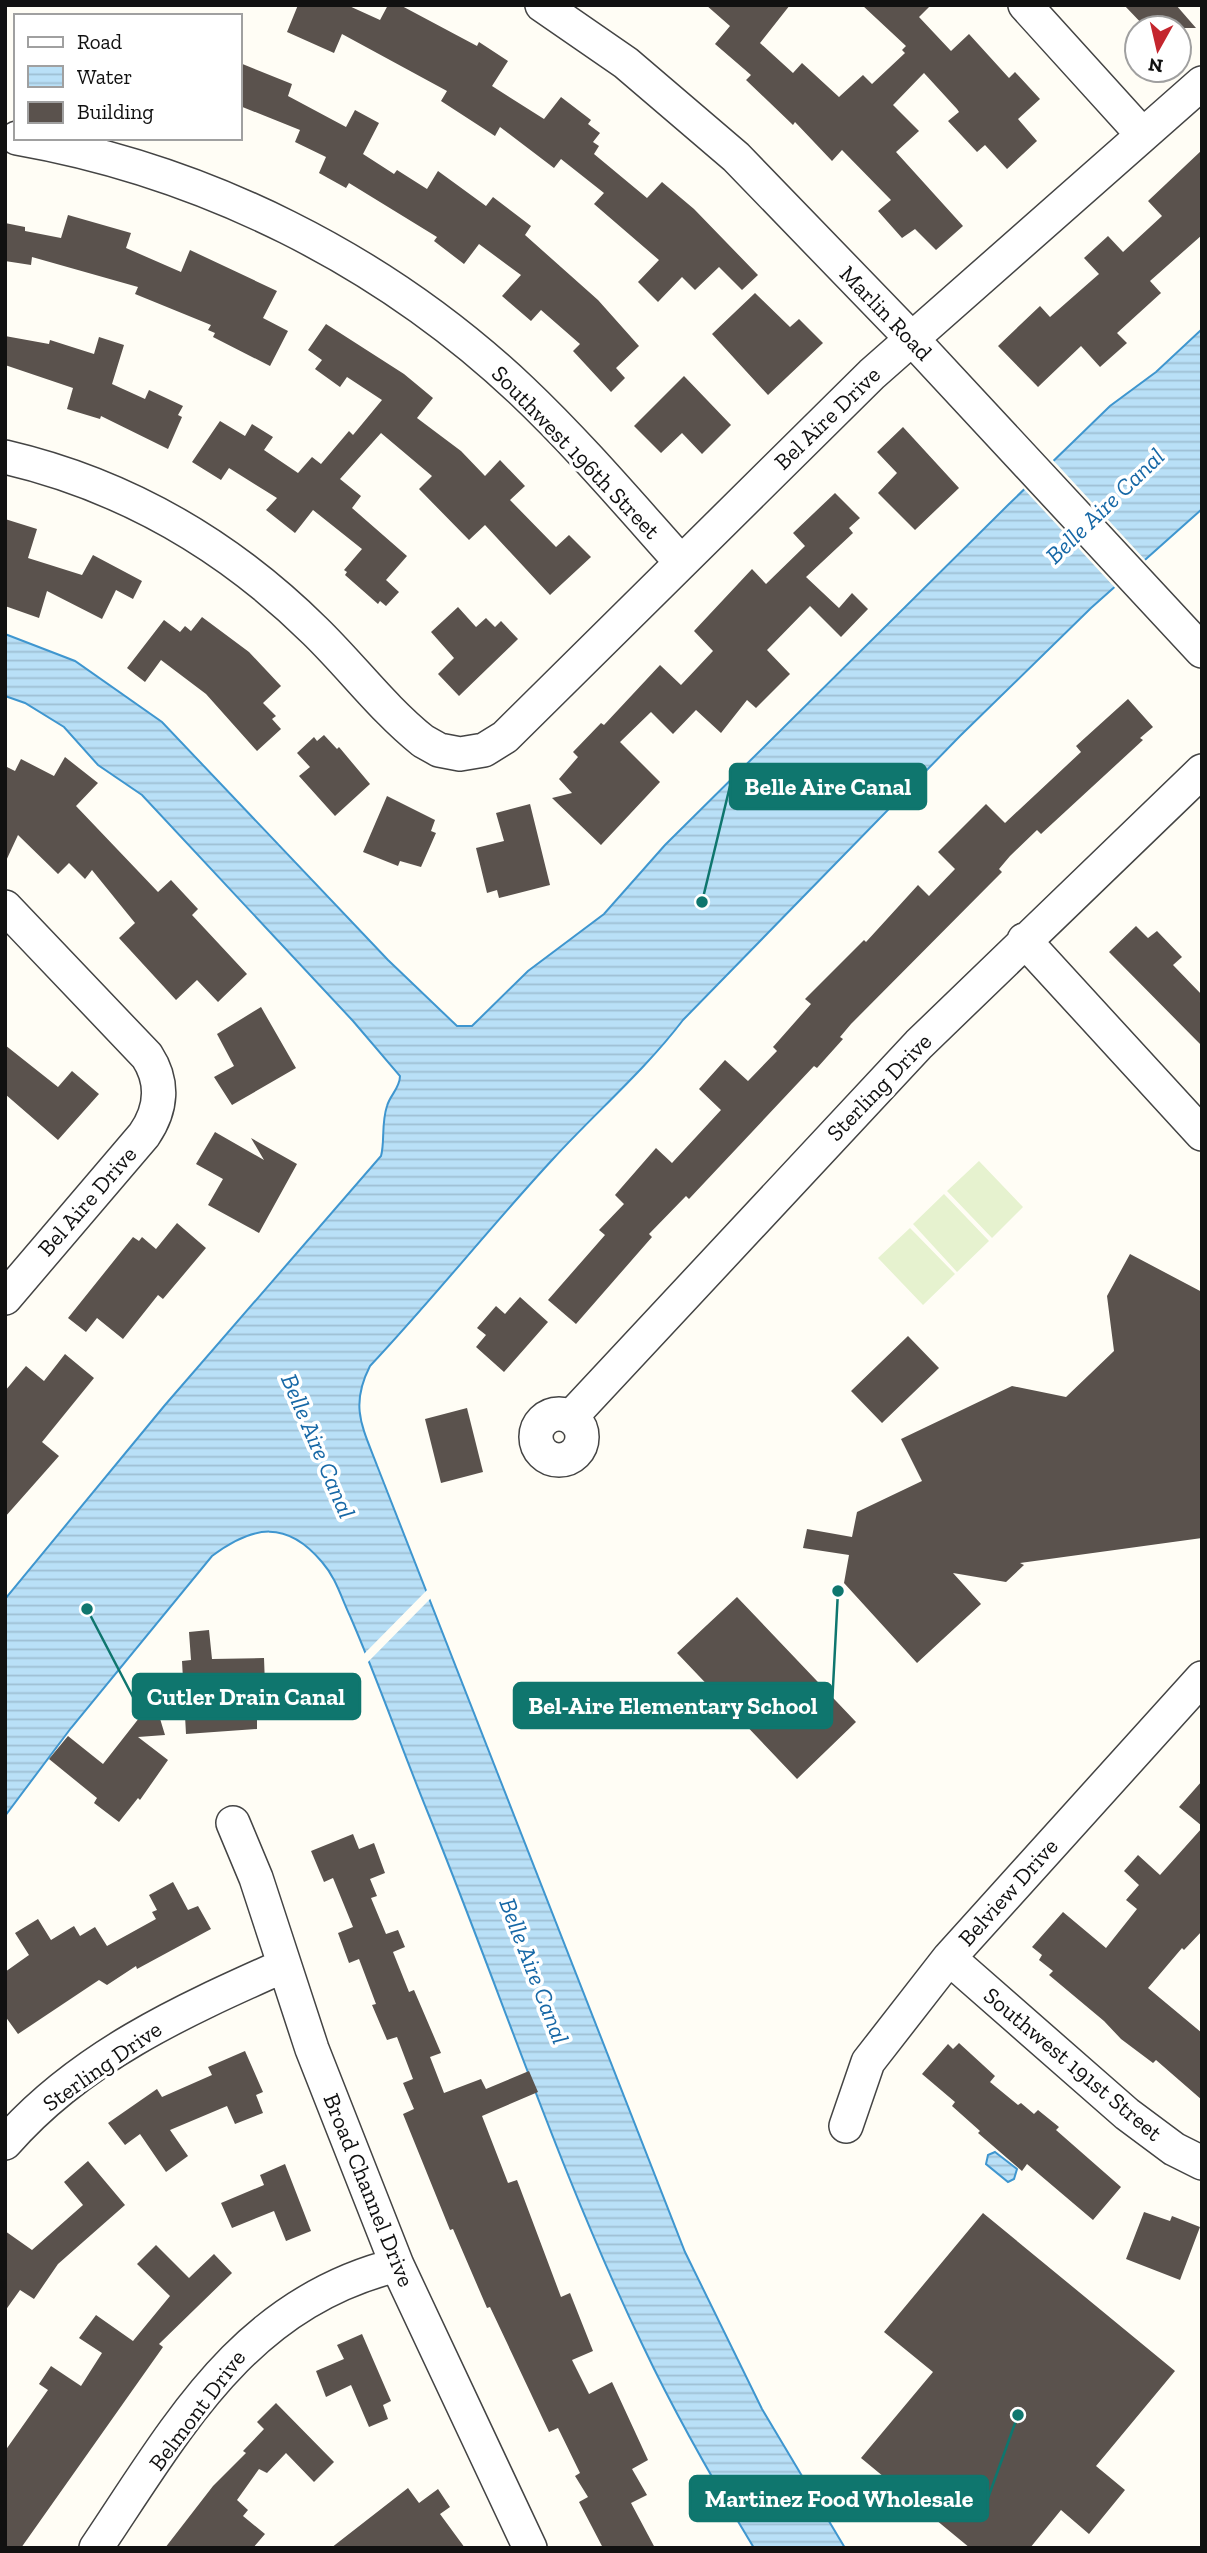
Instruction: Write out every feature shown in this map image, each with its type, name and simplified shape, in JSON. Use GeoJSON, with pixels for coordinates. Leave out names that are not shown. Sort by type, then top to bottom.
{"type":"FeatureCollection","features":[{"type":"Feature","properties":{"kind":"street","name":"Marlin Road"},"geometry":{"type":"LineString","coordinates":[[542,5],[626,63],[698,122],[773,194],[913,340],[1202,652]]}},
{"type":"Feature","properties":{"kind":"street"},"geometry":{"type":"LineString","coordinates":[[1025,5],[1142,135]]}},
{"type":"Feature","properties":{"kind":"street","name":"Bel Aire Drive"},"geometry":{"type":"LineString","coordinates":[[5,457],[69,474],[118,493],[204,540],[292,608],[416,736],[439,750],[460,754],[484,750],[515,729],[680,561],[872,374],[1202,83]]}},
{"type":"Feature","properties":{"kind":"street","name":"Southwest 196th Street"},"geometry":{"type":"LineString","coordinates":[[27,140],[98,155],[172,177],[271,219],[385,283],[464,341],[523,391],[680,561]]}},
{"type":"Feature","properties":{"kind":"street","name":"Sterling Drive"},"geometry":{"type":"LineString","coordinates":[[571,1417],[852,1114],[1024,940],[1202,771]]}},
{"type":"Feature","properties":{"kind":"street","name":"Bel Aire Drive"},"geometry":{"type":"LineString","coordinates":[[5,907],[147,1056],[158,1078],[159,1099],[156,1115],[144,1135],[5,1298]]}},
{"type":"Feature","properties":{"kind":"street"},"geometry":{"type":"LineString","coordinates":[[1024,940],[1202,1134]]}},
{"type":"Feature","properties":{"kind":"street","name":"Belview Drive"},"geometry":{"type":"LineString","coordinates":[[846,2126],[868,2062],[949,1958],[1202,1678]]}},
{"type":"Feature","properties":{"kind":"street","name":"Broad Channel Drive"},"geometry":{"type":"LineString","coordinates":[[233,1823],[256,1878],[283,1966],[397,2265],[530,2548]]}},
{"type":"Feature","properties":{"kind":"street","name":"Southwest 191st Street"},"geometry":{"type":"LineString","coordinates":[[949,1958],[1127,2114],[1174,2149],[1202,2163]]}},
{"type":"Feature","properties":{"kind":"street","name":"Sterling Drive"},"geometry":{"type":"LineString","coordinates":[[5,2143],[58,2093],[138,2035],[283,1966]]}},
{"type":"Feature","properties":{"kind":"street","name":"Belmont Drive"},"geometry":{"type":"LineString","coordinates":[[96,2548],[197,2402],[247,2343],[321,2293],[373,2271],[397,2265]]}},
{"type":"Feature","properties":{"kind":"green space"},"geometry":{"type":"Polygon","coordinates":[[[979,1161],[1023,1207],[992,1238],[947,1191],[979,1161]]]}},
{"type":"Feature","properties":{"kind":"green space"},"geometry":{"type":"Polygon","coordinates":[[[944,1194],[989,1241],[957,1272],[913,1224],[944,1194]]]}},
{"type":"Feature","properties":{"kind":"green space"},"geometry":{"type":"Polygon","coordinates":[[[910,1228],[955,1274],[923,1305],[878,1258],[910,1228]]]}},
{"type":"Feature","properties":{"kind":"water"},"geometry":{"type":"Polygon","coordinates":[[[1202,329],[1202,509],[1091,608],[960,736],[683,1020],[653,1056],[530,1185],[370,1366],[360,1394],[360,1417],[367,1441],[685,2252],[762,2409],[845,2548],[754,2548],[682,2423],[613,2281],[557,2148],[360,1640],[331,1575],[309,1548],[283,1533],[256,1533],[212,1556],[71,1728],[5,1816],[5,1599],[165,1405],[381,1156],[385,1113],[400,1076],[353,1021],[142,795],[98,765],[64,727],[25,703],[5,696],[5,634],[75,661],[162,722],[388,960],[457,1026],[472,1026],[528,971],[604,914],[665,845],[1008,505],[1110,406],[1156,372],[1202,329]]]}},
{"type":"Feature","properties":{"kind":"water"},"geometry":{"type":"Polygon","coordinates":[[[995,2152],[1017,2169],[1014,2179],[1008,2182],[986,2164],[988,2155],[995,2152]]]}},
{"type":"Feature","properties":{"kind":"pier"},"geometry":{"type":"Polygon","coordinates":[[[1052,459],[1148,563],[1117,590],[1022,487],[1052,459]]]}},
{"type":"Feature","properties":{"kind":"pier"},"geometry":{"type":"Polygon","coordinates":[[[429,1588],[432,1597],[367,1663],[363,1655],[429,1588]]]}},
{"type":"Feature","properties":{"kind":"building"},"geometry":{"type":"Polygon","coordinates":[[[298,5],[347,5],[380,20],[388,5],[400,5],[477,46],[479,42],[508,61],[492,86],[544,119],[561,97],[591,120],[588,124],[600,133],[593,142],[599,146],[594,154],[647,198],[662,182],[694,209],[758,275],[742,290],[719,267],[695,290],[682,277],[658,302],[638,282],[659,260],[594,204],[604,193],[561,159],[554,168],[500,127],[495,136],[441,101],[447,91],[342,34],[334,53],[287,32],[298,5]]]}},
{"type":"Feature","properties":{"kind":"building"},"geometry":{"type":"Polygon","coordinates":[[[706,5],[790,5],[760,43],[793,73],[802,63],[839,97],[863,75],[872,84],[905,53],[902,50],[906,46],[862,5],[931,5],[919,17],[951,51],[969,34],[1009,78],[1015,72],[1040,99],[1018,119],[1037,141],[1007,169],[985,145],[977,152],[948,121],[959,112],[957,109],[924,73],[893,105],[919,131],[896,152],[963,226],[936,250],[915,229],[902,238],[878,211],[891,200],[842,150],[832,161],[795,122],[793,125],[746,80],[751,75],[715,44],[730,26],[706,5]]]}},
{"type":"Feature","properties":{"kind":"building"},"geometry":{"type":"Polygon","coordinates":[[[1124,5],[1176,5],[1184,14],[1133,14],[1124,5]]]}},
{"type":"Feature","properties":{"kind":"building"},"geometry":{"type":"Polygon","coordinates":[[[242,64],[292,84],[288,96],[346,127],[355,110],[379,123],[363,154],[394,174],[397,170],[427,189],[438,171],[486,206],[493,197],[531,226],[525,235],[598,300],[639,346],[616,368],[625,378],[611,392],[573,351],[580,344],[541,310],[531,321],[502,296],[521,275],[479,244],[464,264],[434,241],[437,237],[349,183],[346,188],[319,173],[326,157],[295,142],[300,130],[242,107],[242,64]]]}},
{"type":"Feature","properties":{"kind":"building"},"geometry":{"type":"Polygon","coordinates":[[[1202,150],[1202,235],[1150,281],[1161,293],[1117,333],[1127,343],[1100,367],[1081,346],[1038,387],[998,346],[1040,306],[1050,317],[1099,274],[1084,258],[1108,236],[1123,252],[1162,216],[1148,201],[1202,150]]]}},
{"type":"Feature","properties":{"kind":"building"},"geometry":{"type":"Polygon","coordinates":[[[68,215],[131,233],[126,248],[181,272],[190,250],[277,291],[263,318],[288,331],[270,366],[213,337],[215,333],[208,330],[211,325],[135,294],[138,287],[32,257],[31,265],[5,261],[5,223],[25,227],[25,231],[61,238],[68,215]]]}},
{"type":"Feature","properties":{"kind":"building"},"geometry":{"type":"Polygon","coordinates":[[[755,293],[790,327],[799,319],[823,343],[768,395],[712,334],[755,293]]]}},
{"type":"Feature","properties":{"kind":"building"},"geometry":{"type":"Polygon","coordinates":[[[326,324],[404,374],[433,398],[417,418],[461,451],[485,476],[500,460],[525,486],[510,500],[556,547],[569,535],[591,557],[550,595],[485,525],[469,540],[419,489],[432,476],[381,433],[340,479],[361,496],[352,508],[407,556],[386,580],[399,592],[386,606],[380,601],[378,604],[345,575],[347,572],[344,570],[362,549],[313,510],[295,533],[266,510],[277,498],[229,468],[221,480],[192,462],[220,421],[245,436],[252,424],[273,437],[264,450],[298,473],[312,457],[321,464],[349,431],[353,435],[382,400],[347,377],[340,387],[315,369],[322,360],[308,350],[326,324]]]}},
{"type":"Feature","properties":{"kind":"building"},"geometry":{"type":"Polygon","coordinates":[[[5,336],[49,344],[50,340],[94,354],[99,337],[124,345],[112,384],[145,399],[149,390],[183,406],[178,415],[182,417],[168,449],[101,416],[100,419],[67,409],[73,388],[5,365],[5,336]]]}},
{"type":"Feature","properties":{"kind":"building"},"geometry":{"type":"Polygon","coordinates":[[[684,376],[731,425],[702,454],[682,433],[661,453],[634,426],[684,376]]]}},
{"type":"Feature","properties":{"kind":"building"},"geometry":{"type":"Polygon","coordinates":[[[903,427],[959,488],[915,530],[878,493],[897,473],[877,452],[903,427]]]}},
{"type":"Feature","properties":{"kind":"building"},"geometry":{"type":"Polygon","coordinates":[[[835,493],[860,518],[849,528],[853,533],[806,577],[839,608],[852,593],[868,609],[841,637],[810,606],[767,650],[790,674],[756,708],[747,700],[721,733],[696,710],[673,734],[651,712],[620,742],[660,782],[601,845],[552,798],[572,793],[559,779],[578,757],[573,752],[601,723],[604,725],[660,665],[681,685],[713,651],[694,631],[752,569],[766,584],[805,546],[793,533],[835,493]]]}},
{"type":"Feature","properties":{"kind":"building"},"geometry":{"type":"Polygon","coordinates":[[[5,519],[37,529],[28,558],[82,575],[93,555],[142,581],[133,599],[116,590],[102,619],[47,591],[39,618],[5,606],[5,519]]]}},
{"type":"Feature","properties":{"kind":"building"},"geometry":{"type":"Polygon","coordinates":[[[458,607],[476,627],[486,618],[495,627],[501,621],[518,639],[459,696],[438,674],[454,658],[431,632],[458,607]]]}},
{"type":"Feature","properties":{"kind":"building"},"geometry":{"type":"Polygon","coordinates":[[[202,617],[249,652],[281,686],[263,703],[276,716],[272,719],[281,729],[257,751],[206,694],[161,660],[145,682],[127,668],[164,620],[180,632],[185,626],[191,631],[202,617]]]}},
{"type":"Feature","properties":{"kind":"building"},"geometry":{"type":"Polygon","coordinates":[[[1128,699],[1153,727],[1140,738],[1143,740],[1041,834],[1037,830],[1010,856],[999,869],[1002,872],[851,1024],[840,1037],[843,1039],[817,1068],[814,1066],[689,1199],[686,1196],[649,1234],[652,1237],[576,1324],[548,1300],[605,1235],[599,1230],[624,1204],[615,1195],[656,1148],[672,1163],[721,1110],[699,1089],[725,1060],[748,1081],[777,1051],[773,1047],[811,1004],[805,999],[864,940],[866,942],[918,885],[929,896],[955,869],[938,852],[986,804],[1005,823],[1081,752],[1076,746],[1128,699]]]}},
{"type":"Feature","properties":{"kind":"building"},"geometry":{"type":"Polygon","coordinates":[[[324,735],[337,749],[339,747],[370,784],[335,816],[299,776],[310,767],[297,753],[314,737],[317,741],[324,735]]]}},
{"type":"Feature","properties":{"kind":"building"},"geometry":{"type":"Polygon","coordinates":[[[65,757],[98,783],[76,806],[158,892],[171,880],[198,909],[192,915],[247,974],[218,1002],[197,980],[176,1000],[119,938],[135,923],[92,870],[85,879],[69,863],[58,874],[18,835],[5,863],[5,766],[15,771],[21,759],[54,776],[65,757]]]}},
{"type":"Feature","properties":{"kind":"building"},"geometry":{"type":"Polygon","coordinates":[[[387,796],[435,820],[431,831],[436,833],[421,867],[400,861],[398,866],[363,852],[387,796]]]}},
{"type":"Feature","properties":{"kind":"building"},"geometry":{"type":"Polygon","coordinates":[[[530,804],[550,885],[499,898],[497,890],[487,893],[476,848],[504,841],[496,813],[530,804]]]}},
{"type":"Feature","properties":{"kind":"building"},"geometry":{"type":"Polygon","coordinates":[[[1136,926],[1148,938],[1157,931],[1182,957],[1173,965],[1202,995],[1202,1046],[1109,952],[1136,926]]]}},
{"type":"Feature","properties":{"kind":"building"},"geometry":{"type":"Polygon","coordinates":[[[261,1007],[296,1068],[232,1105],[214,1077],[234,1066],[217,1034],[261,1007]]]}},
{"type":"Feature","properties":{"kind":"building"},"geometry":{"type":"Polygon","coordinates":[[[5,1045],[58,1087],[72,1071],[99,1094],[58,1140],[5,1094],[5,1045]]]}},
{"type":"Feature","properties":{"kind":"building"},"geometry":{"type":"Polygon","coordinates":[[[215,1132],[264,1160],[251,1138],[297,1164],[259,1233],[208,1205],[223,1179],[196,1164],[215,1132]]]}},
{"type":"Feature","properties":{"kind":"building"},"geometry":{"type":"Polygon","coordinates":[[[177,1223],[206,1248],[163,1299],[158,1295],[123,1339],[97,1318],[86,1332],[68,1318],[133,1237],[139,1241],[142,1237],[156,1249],[177,1223]]]}},
{"type":"Feature","properties":{"kind":"building"},"geometry":{"type":"Polygon","coordinates":[[[1130,1254],[1202,1292],[1202,1538],[1020,1563],[1024,1565],[1006,1582],[953,1573],[981,1604],[917,1663],[844,1583],[849,1555],[803,1548],[807,1529],[852,1537],[857,1512],[922,1481],[901,1439],[1012,1386],[1066,1397],[1114,1351],[1107,1296],[1130,1254]]]}},
{"type":"Feature","properties":{"kind":"building"},"geometry":{"type":"Polygon","coordinates":[[[520,1297],[548,1322],[504,1372],[476,1347],[486,1335],[477,1328],[496,1306],[505,1314],[520,1297]]]}},
{"type":"Feature","properties":{"kind":"building"},"geometry":{"type":"Polygon","coordinates":[[[908,1336],[939,1368],[882,1423],[851,1391],[908,1336]]]}},
{"type":"Feature","properties":{"kind":"building"},"geometry":{"type":"Polygon","coordinates":[[[65,1354],[94,1378],[42,1442],[59,1456],[5,1517],[5,1391],[26,1366],[44,1381],[65,1354]]]}},
{"type":"Feature","properties":{"kind":"building"},"geometry":{"type":"Polygon","coordinates":[[[467,1408],[483,1472],[441,1483],[425,1419],[467,1408]]]}},
{"type":"Feature","properties":{"kind":"building"},"geometry":{"type":"Polygon","coordinates":[[[737,1597],[856,1722],[797,1779],[677,1653],[737,1597]]]}},
{"type":"Feature","properties":{"kind":"building"},"geometry":{"type":"Polygon","coordinates":[[[209,1630],[212,1659],[264,1658],[265,1685],[257,1686],[257,1729],[186,1734],[182,1661],[191,1660],[189,1632],[209,1630]]]}},
{"type":"Feature","properties":{"kind":"building"},"geometry":{"type":"Polygon","coordinates":[[[154,1699],[165,1735],[138,1737],[168,1760],[140,1800],[138,1798],[119,1822],[94,1803],[97,1798],[49,1759],[68,1736],[103,1764],[154,1699]]]}},
{"type":"Feature","properties":{"kind":"building"},"geometry":{"type":"Polygon","coordinates":[[[1202,1781],[1202,1826],[1179,1807],[1202,1781]]]}},
{"type":"Feature","properties":{"kind":"building"},"geometry":{"type":"Polygon","coordinates":[[[1202,1828],[1202,1931],[1184,1950],[1182,1948],[1148,1988],[1202,2033],[1202,2100],[1156,2060],[1153,2063],[1121,2039],[1104,2021],[1049,1975],[1053,1971],[1039,1960],[1042,1955],[1032,1947],[1063,1912],[1106,1948],[1137,1909],[1126,1900],[1139,1885],[1124,1871],[1138,1855],[1160,1875],[1202,1828]]]}},
{"type":"Feature","properties":{"kind":"building"},"geometry":{"type":"Polygon","coordinates":[[[353,1834],[359,1849],[374,1843],[385,1873],[370,1879],[377,1896],[371,1898],[386,1934],[398,1930],[405,1947],[393,1952],[409,1992],[414,1990],[441,2053],[430,2057],[444,2093],[481,2079],[486,2089],[529,2071],[538,2092],[482,2116],[508,2183],[517,2180],[561,2297],[570,2293],[593,2351],[572,2360],[589,2394],[612,2382],[648,2460],[632,2469],[647,2495],[631,2503],[655,2548],[603,2548],[579,2502],[588,2497],[575,2476],[580,2473],[558,2428],[549,2432],[490,2307],[487,2308],[453,2229],[450,2230],[403,2114],[414,2109],[403,2083],[413,2079],[397,2037],[387,2040],[372,2005],[376,2004],[359,1959],[349,1963],[338,1933],[353,1927],[333,1878],[324,1882],[311,1851],[353,1834]]]}},
{"type":"Feature","properties":{"kind":"building"},"geometry":{"type":"Polygon","coordinates":[[[173,1882],[188,1910],[198,1906],[211,1929],[137,1969],[136,1966],[107,1985],[99,1980],[18,2034],[5,2016],[5,1972],[29,1955],[15,1933],[38,1919],[51,1940],[74,1926],[80,1936],[95,1927],[107,1946],[156,1919],[152,1912],[157,1910],[149,1895],[173,1882]]]}},
{"type":"Feature","properties":{"kind":"building"},"geometry":{"type":"Polygon","coordinates":[[[959,2043],[995,2076],[990,2082],[1018,2105],[1021,2103],[1034,2114],[1038,2110],[1059,2127],[1056,2130],[1121,2187],[1093,2220],[1027,2164],[1022,2171],[978,2133],[980,2131],[952,2106],[955,2102],[922,2074],[948,2044],[953,2049],[959,2043]]]}},
{"type":"Feature","properties":{"kind":"building"},"geometry":{"type":"Polygon","coordinates":[[[245,2051],[263,2092],[256,2095],[263,2113],[235,2124],[227,2106],[170,2130],[188,2156],[166,2172],[140,2134],[125,2145],[108,2123],[157,2089],[162,2097],[212,2075],[208,2067],[245,2051]]]}},
{"type":"Feature","properties":{"kind":"building"},"geometry":{"type":"Polygon","coordinates":[[[88,2161],[125,2205],[58,2264],[34,2299],[20,2290],[5,2311],[5,2231],[32,2250],[83,2205],[64,2182],[88,2161]]]}},
{"type":"Feature","properties":{"kind":"building"},"geometry":{"type":"Polygon","coordinates":[[[285,2164],[311,2231],[286,2241],[274,2211],[232,2228],[221,2203],[264,2185],[260,2175],[285,2164]]]}},
{"type":"Feature","properties":{"kind":"building"},"geometry":{"type":"Polygon","coordinates":[[[1144,2212],[1170,2221],[1172,2216],[1200,2227],[1180,2280],[1126,2259],[1144,2212]]]}},
{"type":"Feature","properties":{"kind":"building"},"geometry":{"type":"Polygon","coordinates":[[[983,2213],[1175,2371],[1096,2466],[1125,2490],[1089,2534],[1061,2510],[1030,2548],[970,2548],[861,2458],[933,2372],[884,2332],[983,2213]]]}},
{"type":"Feature","properties":{"kind":"building"},"geometry":{"type":"Polygon","coordinates":[[[156,2245],[189,2278],[214,2254],[232,2273],[159,2344],[163,2347],[21,2548],[5,2548],[5,2451],[48,2390],[39,2384],[51,2366],[81,2386],[102,2353],[79,2338],[96,2315],[133,2341],[170,2296],[137,2264],[156,2245]]]}},
{"type":"Feature","properties":{"kind":"building"},"geometry":{"type":"Polygon","coordinates":[[[362,2334],[391,2401],[383,2405],[388,2419],[369,2427],[351,2385],[326,2397],[316,2371],[344,2359],[337,2345],[362,2334]]]}},
{"type":"Feature","properties":{"kind":"building"},"geometry":{"type":"Polygon","coordinates":[[[276,2403],[334,2462],[314,2482],[286,2453],[267,2473],[259,2469],[237,2500],[248,2510],[243,2516],[265,2534],[253,2548],[165,2548],[213,2486],[246,2453],[243,2451],[264,2429],[257,2422],[276,2403]]]}},
{"type":"Feature","properties":{"kind":"building"},"geometry":{"type":"Polygon","coordinates":[[[408,2488],[419,2503],[438,2489],[450,2507],[440,2514],[465,2548],[331,2548],[408,2488]]]}},
{"type":"Feature","properties":{"kind":"place","name":"Belle Aire Canal"},"geometry":{"type":"Point","coordinates":[702,902]}},
{"type":"Feature","properties":{"kind":"place","name":"Bel-Aire Elementary School"},"geometry":{"type":"Point","coordinates":[838,1591]}},
{"type":"Feature","properties":{"kind":"place","name":"Cutler Drain Canal"},"geometry":{"type":"Point","coordinates":[87,1609]}},
{"type":"Feature","properties":{"kind":"place","name":"Martinez Food Wholesale"},"geometry":{"type":"Point","coordinates":[1018,2415]}}]}
